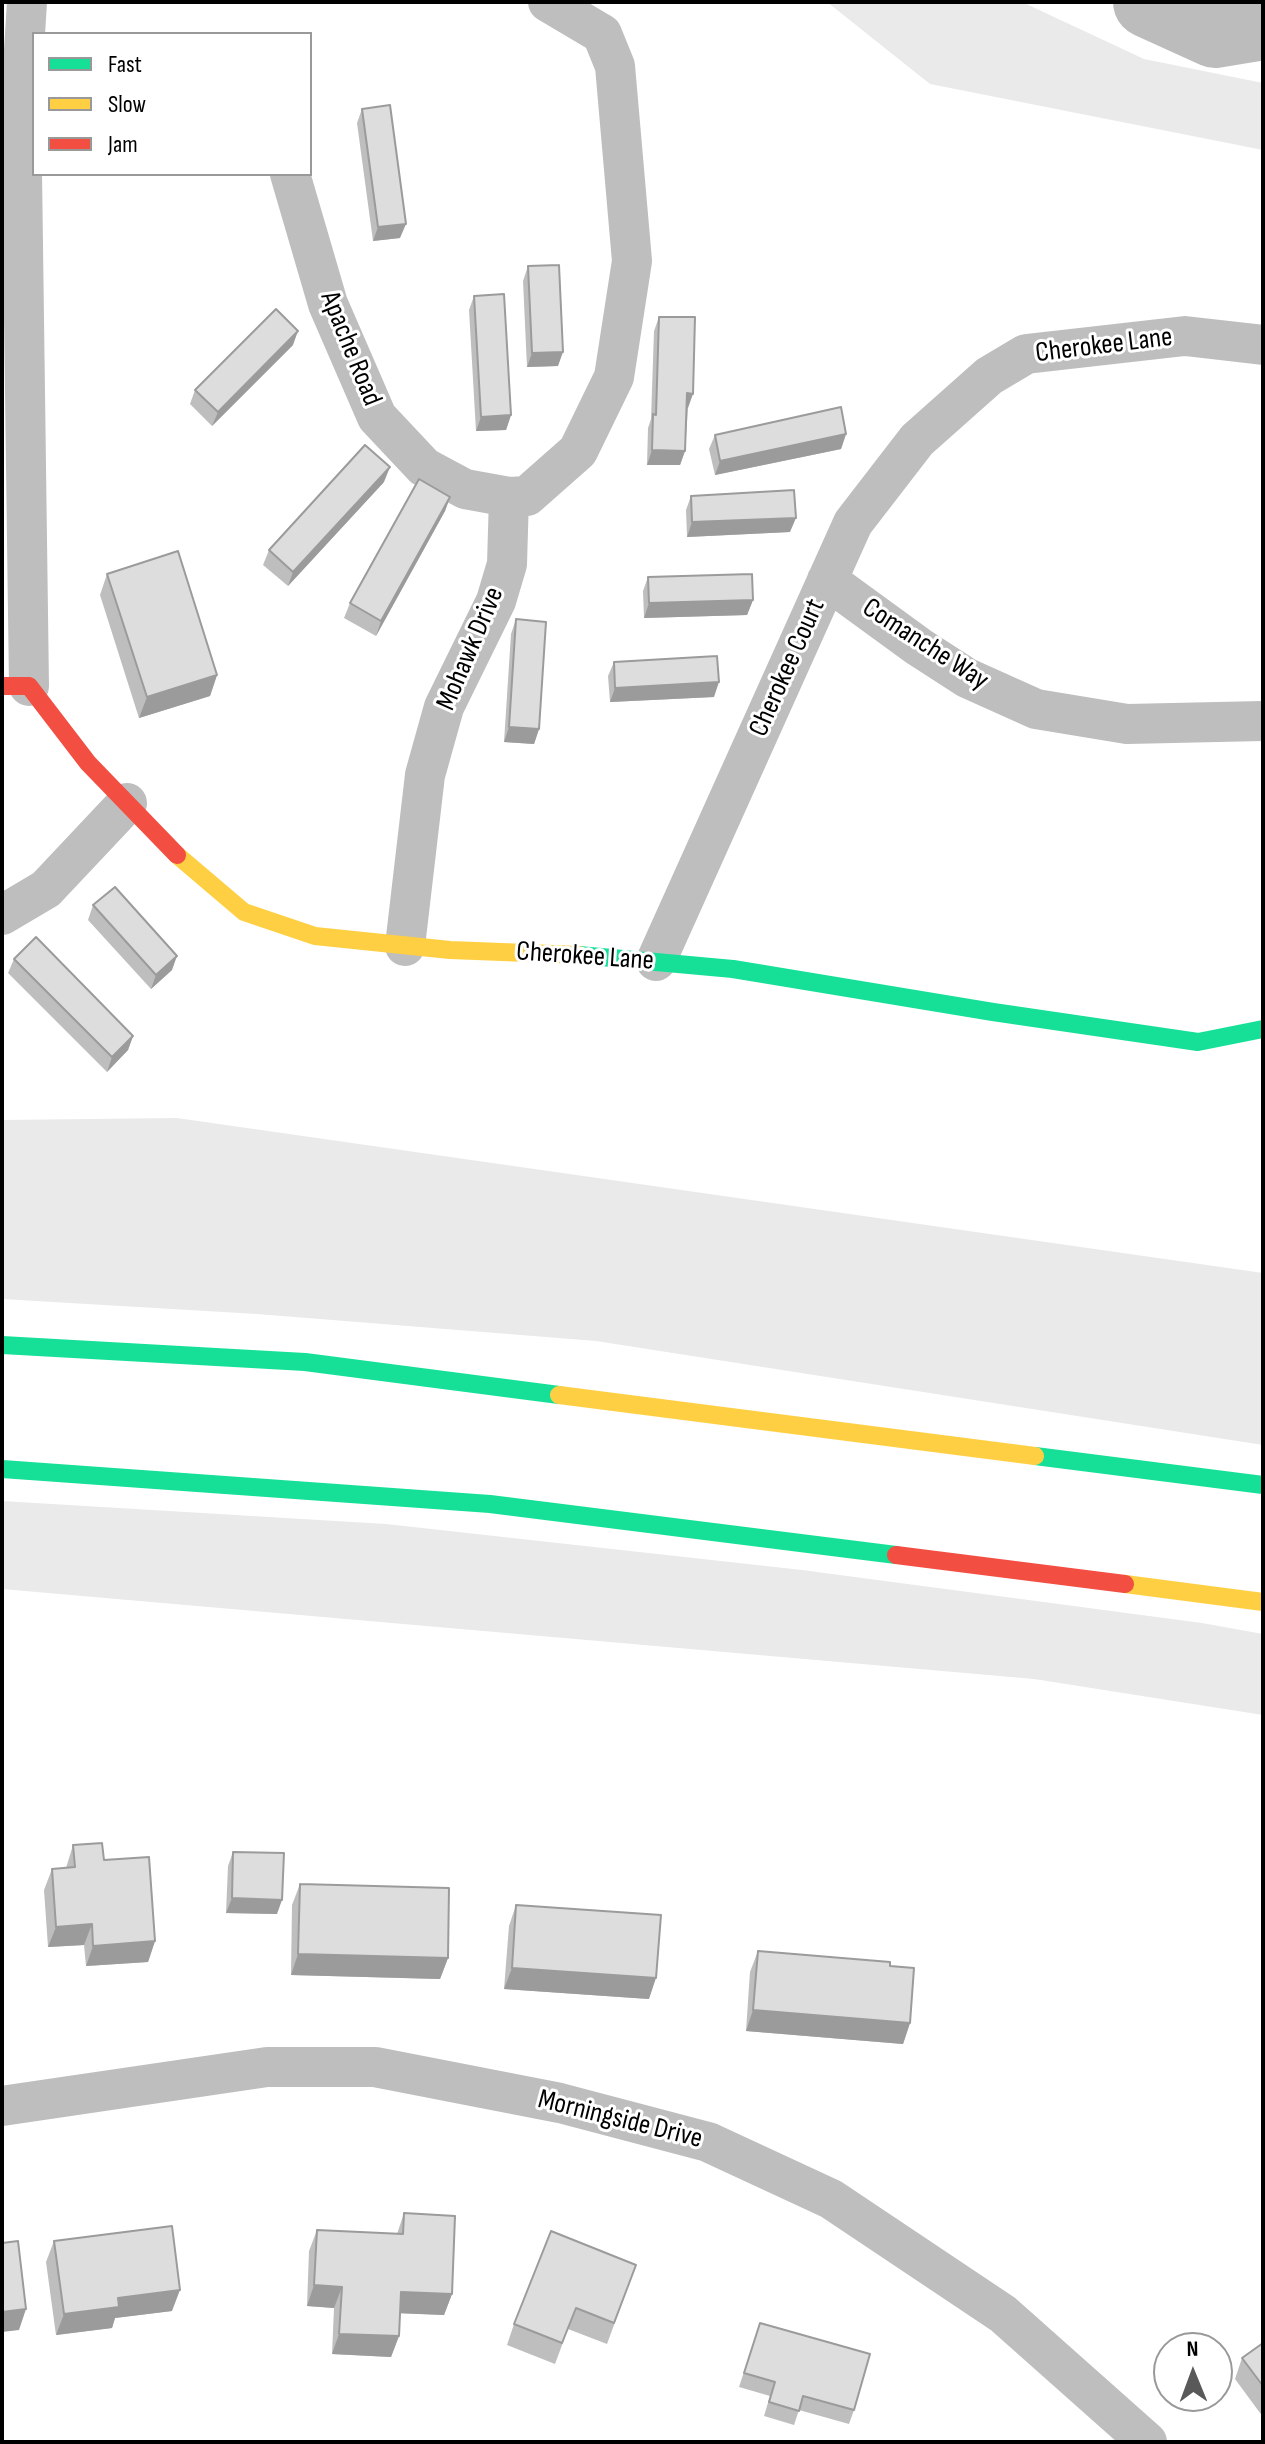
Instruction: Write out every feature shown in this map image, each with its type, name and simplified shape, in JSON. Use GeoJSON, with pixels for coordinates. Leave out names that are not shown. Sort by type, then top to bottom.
{"type":"FeatureCollection","features":[{"type":"Feature","properties":{"kind":"main road","name":"Cherokee Lane"},"geometry":{"type":"LineString","coordinates":[[15,686],[186,864],[244,912],[315,936],[450,950],[599,956],[733,969],[1198,1042],[1263,1029]]}},
{"type":"Feature","properties":{"kind":"main road"},"geometry":{"type":"LineString","coordinates":[[2,1345],[305,1362],[1263,1485]]}},
{"type":"Feature","properties":{"kind":"main road"},"geometry":{"type":"LineString","coordinates":[[2,1469],[490,1504],[1263,1602]]}},
{"type":"Feature","properties":{"kind":"street"},"geometry":{"type":"LineString","coordinates":[[15,686],[28,99],[27,2]]}},
{"type":"Feature","properties":{"kind":"street"},"geometry":{"type":"LineString","coordinates":[[509,497],[527,496],[578,451],[614,377],[632,261],[615,66],[602,34],[548,2]]}},
{"type":"Feature","properties":{"kind":"street","name":"Apache Road"},"geometry":{"type":"LineString","coordinates":[[291,176],[328,304],[377,417],[424,467],[465,489],[509,497]]}},
{"type":"Feature","properties":{"kind":"street","name":"Cherokee Lane"},"geometry":{"type":"LineString","coordinates":[[959,402],[989,376],[1026,354],[1185,336],[1263,345]]}},
{"type":"Feature","properties":{"kind":"street","name":"Cherokee Court"},"geometry":{"type":"LineString","coordinates":[[656,961],[853,523],[917,440],[959,402]]}},
{"type":"Feature","properties":{"kind":"street","name":"Mohawk Drive"},"geometry":{"type":"LineString","coordinates":[[405,946],[425,775],[444,707],[496,601],[507,564],[509,497]]}},
{"type":"Feature","properties":{"kind":"street","name":"Comanche Way"},"geometry":{"type":"LineString","coordinates":[[827,580],[967,678],[1036,709],[1127,724],[1263,721]]}},
{"type":"Feature","properties":{"kind":"street"},"geometry":{"type":"LineString","coordinates":[[2,915],[46,889],[127,803]]}},
{"type":"Feature","properties":{"kind":"street","name":"Morningside Drive"},"geometry":{"type":"LineString","coordinates":[[2,2106],[267,2067],[375,2067],[560,2103],[708,2142],[831,2199],[1003,2314],[1147,2442]]}},
{"type":"Feature","properties":{"kind":"shaded area"},"geometry":{"type":"Polygon","coordinates":[[[827,2],[1022,2],[1144,59],[1263,83],[1263,150],[930,84],[827,2]]]}},
{"type":"Feature","properties":{"kind":"shaded area"},"geometry":{"type":"Polygon","coordinates":[[[177,1118],[1263,1273],[1263,1445],[596,1341],[257,1314],[2,1299],[2,1120],[177,1118]]]}},
{"type":"Feature","properties":{"kind":"shaded area"},"geometry":{"type":"Polygon","coordinates":[[[2,1501],[386,1524],[802,1570],[1202,1623],[1263,1634],[1263,1715],[1034,1679],[2,1589],[2,1501]]]}},
{"type":"Feature","properties":{"kind":"building"},"geometry":{"type":"Polygon","coordinates":[[[390,105],[406,224],[378,227],[362,109],[390,105]]]}},
{"type":"Feature","properties":{"kind":"building"},"geometry":{"type":"Polygon","coordinates":[[[559,265],[563,352],[532,353],[528,266],[559,265]]]}},
{"type":"Feature","properties":{"kind":"building"},"geometry":{"type":"Polygon","coordinates":[[[504,294],[511,415],[481,417],[474,296],[504,294]]]}},
{"type":"Feature","properties":{"kind":"building"},"geometry":{"type":"Polygon","coordinates":[[[276,309],[298,331],[218,412],[195,390],[276,309]]]}},
{"type":"Feature","properties":{"kind":"building"},"geometry":{"type":"Polygon","coordinates":[[[659,317],[695,317],[693,394],[687,393],[685,451],[652,450],[659,317]]]}},
{"type":"Feature","properties":{"kind":"building"},"geometry":{"type":"Polygon","coordinates":[[[841,407],[846,434],[720,461],[715,435],[841,407]]]}},
{"type":"Feature","properties":{"kind":"building"},"geometry":{"type":"Polygon","coordinates":[[[365,445],[390,467],[293,572],[269,550],[365,445]]]}},
{"type":"Feature","properties":{"kind":"building"},"geometry":{"type":"Polygon","coordinates":[[[419,479],[450,497],[381,621],[350,603],[419,479]]]}},
{"type":"Feature","properties":{"kind":"building"},"geometry":{"type":"Polygon","coordinates":[[[794,490],[796,518],[692,522],[691,496],[794,490]]]}},
{"type":"Feature","properties":{"kind":"building"},"geometry":{"type":"Polygon","coordinates":[[[178,551],[217,675],[147,697],[107,574],[178,551]]]}},
{"type":"Feature","properties":{"kind":"building"},"geometry":{"type":"Polygon","coordinates":[[[752,574],[753,600],[649,603],[648,577],[752,574]]]}},
{"type":"Feature","properties":{"kind":"building"},"geometry":{"type":"Polygon","coordinates":[[[516,619],[546,622],[539,729],[509,727],[516,619]]]}},
{"type":"Feature","properties":{"kind":"building"},"geometry":{"type":"Polygon","coordinates":[[[717,656],[719,682],[615,688],[614,662],[717,656]]]}},
{"type":"Feature","properties":{"kind":"building"},"geometry":{"type":"Polygon","coordinates":[[[115,887],[177,956],[156,975],[93,905],[115,887]]]}},
{"type":"Feature","properties":{"kind":"building"},"geometry":{"type":"Polygon","coordinates":[[[36,937],[133,1036],[112,1057],[14,959],[36,937]]]}},
{"type":"Feature","properties":{"kind":"building"},"geometry":{"type":"Polygon","coordinates":[[[102,1843],[104,1860],[149,1857],[155,1941],[93,1946],[92,1924],[56,1927],[52,1869],[75,1867],[73,1845],[102,1843]]]}},
{"type":"Feature","properties":{"kind":"building"},"geometry":{"type":"Polygon","coordinates":[[[233,1852],[284,1853],[282,1900],[232,1898],[233,1852]]]}},
{"type":"Feature","properties":{"kind":"building"},"geometry":{"type":"Polygon","coordinates":[[[300,1884],[449,1888],[448,1958],[298,1954],[300,1884]]]}},
{"type":"Feature","properties":{"kind":"building"},"geometry":{"type":"Polygon","coordinates":[[[516,1905],[661,1915],[656,1978],[512,1968],[516,1905]]]}},
{"type":"Feature","properties":{"kind":"building"},"geometry":{"type":"Polygon","coordinates":[[[758,1951],[890,1962],[890,1966],[914,1968],[910,2023],[753,2010],[758,1951]]]}},
{"type":"Feature","properties":{"kind":"building"},"geometry":{"type":"Polygon","coordinates":[[[404,2213],[455,2216],[452,2294],[401,2292],[399,2336],[339,2334],[342,2287],[314,2285],[317,2230],[403,2234],[404,2213]]]}},
{"type":"Feature","properties":{"kind":"building"},"geometry":{"type":"Polygon","coordinates":[[[172,2226],[180,2290],[118,2298],[119,2307],[64,2314],[54,2241],[172,2226]]]}},
{"type":"Feature","properties":{"kind":"building"},"geometry":{"type":"Polygon","coordinates":[[[551,2231],[636,2265],[614,2323],[576,2308],[562,2343],[514,2324],[551,2231]]]}},
{"type":"Feature","properties":{"kind":"building"},"geometry":{"type":"Polygon","coordinates":[[[18,2241],[26,2309],[2,2312],[2,2243],[18,2241]]]}},
{"type":"Feature","properties":{"kind":"building"},"geometry":{"type":"Polygon","coordinates":[[[760,2323],[870,2354],[854,2410],[803,2396],[799,2411],[769,2402],[775,2382],[744,2373],[760,2323]]]}},
{"type":"Feature","properties":{"kind":"building"},"geometry":{"type":"Polygon","coordinates":[[[1263,2343],[1263,2386],[1242,2358],[1263,2343]]]}},
{"type":"Feature","properties":{"kind":"waterway"},"geometry":{"type":"LineString","coordinates":[[1149,2],[1215,32],[1263,24]]}},
{"type":"Feature","properties":{"kind":"traffic: fast"},"geometry":{"type":"LineString","coordinates":[[579,955],[733,969],[1198,1042],[1263,1029]]}},
{"type":"Feature","properties":{"kind":"traffic: fast"},"geometry":{"type":"LineString","coordinates":[[2,1345],[305,1362],[559,1395]]}},
{"type":"Feature","properties":{"kind":"traffic: fast"},"geometry":{"type":"LineString","coordinates":[[1035,1456],[1263,1485]]}},
{"type":"Feature","properties":{"kind":"traffic: fast"},"geometry":{"type":"LineString","coordinates":[[2,1469],[490,1504],[896,1555]]}},
{"type":"Feature","properties":{"kind":"traffic: slow"},"geometry":{"type":"LineString","coordinates":[[177,855],[244,912],[315,936],[450,950],[579,955]]}},
{"type":"Feature","properties":{"kind":"traffic: slow"},"geometry":{"type":"LineString","coordinates":[[559,1395],[1035,1456]]}},
{"type":"Feature","properties":{"kind":"traffic: slow"},"geometry":{"type":"LineString","coordinates":[[1125,1584],[1263,1602]]}},
{"type":"Feature","properties":{"kind":"traffic: jam"},"geometry":{"type":"LineString","coordinates":[[2,686],[29,686],[88,763],[177,855]]}},
{"type":"Feature","properties":{"kind":"traffic: jam"},"geometry":{"type":"LineString","coordinates":[[896,1555],[1125,1584]]}}]}
